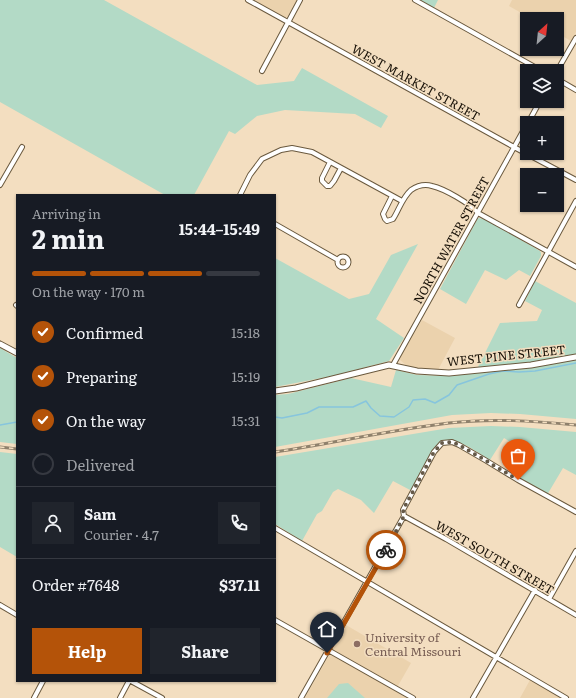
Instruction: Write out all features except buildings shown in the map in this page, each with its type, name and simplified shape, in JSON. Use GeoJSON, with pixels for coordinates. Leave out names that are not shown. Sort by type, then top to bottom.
{"type":"FeatureCollection","features":[{"type":"Feature","properties":{"kind":"street","name":"WEST MARKET STREET"},"geometry":{"type":"LineString","coordinates":[[248,0],[576,180]]}},
{"type":"Feature","properties":{"kind":"street"},"geometry":{"type":"LineString","coordinates":[[262,71],[300,0]]}},
{"type":"Feature","properties":{"kind":"street"},"geometry":{"type":"LineString","coordinates":[[415,0],[529,64]]}},
{"type":"Feature","properties":{"kind":"street"},"geometry":{"type":"LineString","coordinates":[[561,64],[576,38]]}},
{"type":"Feature","properties":{"kind":"street"},"geometry":{"type":"LineString","coordinates":[[564,83],[576,90]]}},
{"type":"Feature","properties":{"kind":"street","name":"NORTH WATER STREET"},"geometry":{"type":"LineString","coordinates":[[393,365],[520,136]]}},
{"type":"Feature","properties":{"kind":"street"},"geometry":{"type":"LineString","coordinates":[[0,185],[22,147]]}},
{"type":"Feature","properties":{"kind":"street"},"geometry":{"type":"LineString","coordinates":[[241,194],[256,166],[262,160],[281,150],[292,148],[312,152],[402,201]]}},
{"type":"Feature","properties":{"kind":"street"},"geometry":{"type":"LineString","coordinates":[[330,162],[322,178],[322,181],[327,186],[333,184],[341,168]]}},
{"type":"Feature","properties":{"kind":"street"},"geometry":{"type":"LineString","coordinates":[[392,196],[383,214],[383,217],[387,221],[393,219],[402,201],[411,191],[418,186],[431,186],[448,193],[473,208],[478,213],[576,267]]}},
{"type":"Feature","properties":{"kind":"street"},"geometry":{"type":"LineString","coordinates":[[519,305],[576,201]]}},
{"type":"Feature","properties":{"kind":"street"},"geometry":{"type":"LineString","coordinates":[[276,225],[338,260]]}},
{"type":"Feature","properties":{"kind":"street"},"geometry":{"type":"LineString","coordinates":[[0,344],[16,352]]}},
{"type":"Feature","properties":{"kind":"street","name":"WEST PINE STREET"},"geometry":{"type":"LineString","coordinates":[[276,391],[325,382],[375,367],[393,365],[417,371],[448,373],[531,365],[576,357]]}},
{"type":"Feature","properties":{"kind":"street"},"geometry":{"type":"LineString","coordinates":[[302,698],[404,516],[403,510],[434,452],[442,443],[452,442],[576,512]]}},
{"type":"Feature","properties":{"kind":"street","name":"WEST SOUTH STREET"},"geometry":{"type":"LineString","coordinates":[[404,516],[535,590],[576,615]]}},
{"type":"Feature","properties":{"kind":"street"},"geometry":{"type":"LineString","coordinates":[[276,529],[566,698]]}},
{"type":"Feature","properties":{"kind":"street"},"geometry":{"type":"LineString","coordinates":[[549,599],[576,551]]}},
{"type":"Feature","properties":{"kind":"street"},"geometry":{"type":"LineString","coordinates":[[473,698],[535,590]]}},
{"type":"Feature","properties":{"kind":"street"},"geometry":{"type":"LineString","coordinates":[[0,605],[16,614]]}},
{"type":"Feature","properties":{"kind":"street"},"geometry":{"type":"LineString","coordinates":[[276,621],[413,698]]}},
{"type":"Feature","properties":{"kind":"street"},"geometry":{"type":"LineString","coordinates":[[34,698],[42,682]]}},
{"type":"Feature","properties":{"kind":"street"},"geometry":{"type":"LineString","coordinates":[[120,698],[129,682]]}},
{"type":"Feature","properties":{"kind":"street"},"geometry":{"type":"LineString","coordinates":[[132,682],[162,698]]}},
{"type":"Feature","properties":{"kind":"shaded area"},"geometry":{"type":"Polygon","coordinates":[[[251,0],[297,0],[288,16],[285,18],[251,0]]]}},
{"type":"Feature","properties":{"kind":"shaded area"},"geometry":{"type":"Polygon","coordinates":[[[512,0],[576,0],[576,32],[571,41],[564,37],[564,12],[520,12],[509,6],[512,0]]]}},
{"type":"Feature","properties":{"kind":"shaded area"},"geometry":{"type":"Polygon","coordinates":[[[422,320],[455,338],[438,370],[421,370],[406,365],[400,360],[422,320]]]}},
{"type":"Feature","properties":{"kind":"shaded area","name":"University of Central Missouri"},"geometry":{"type":"Polygon","coordinates":[[[346,625],[411,663],[395,691],[408,698],[305,698],[346,625]]]}},
{"type":"Feature","properties":{"kind":"shaded area"},"geometry":{"type":"Polygon","coordinates":[[[530,680],[560,698],[520,698],[530,680]]]}},
{"type":"Feature","properties":{"kind":"green space"},"geometry":{"type":"Polygon","coordinates":[[[0,0],[104,0],[257,85],[294,81],[302,68],[388,116],[381,128],[355,114],[285,110],[257,116],[235,134],[229,131],[195,194],[163,194],[0,102],[0,0]]]}},
{"type":"Feature","properties":{"kind":"green space"},"geometry":{"type":"Polygon","coordinates":[[[420,0],[438,0],[434,8],[420,0]]]}},
{"type":"Feature","properties":{"kind":"green space"},"geometry":{"type":"Polygon","coordinates":[[[478,218],[485,219],[540,251],[541,256],[530,276],[519,270],[506,280],[485,270],[466,304],[440,289],[478,218]]]}},
{"type":"Feature","properties":{"kind":"green space"},"geometry":{"type":"Polygon","coordinates":[[[418,244],[376,319],[404,338],[389,361],[332,376],[276,387],[276,259],[349,299],[369,294],[391,255],[418,244]]]}},
{"type":"Feature","properties":{"kind":"green space"},"geometry":{"type":"Polygon","coordinates":[[[535,281],[576,303],[576,354],[537,362],[478,367],[500,323],[537,321],[542,310],[525,301],[535,281]]]}},
{"type":"Feature","properties":{"kind":"green space"},"geometry":{"type":"Polygon","coordinates":[[[0,348],[16,357],[16,444],[0,442],[0,348]]]}},
{"type":"Feature","properties":{"kind":"green space"},"geometry":{"type":"Polygon","coordinates":[[[576,360],[576,419],[491,413],[452,415],[276,447],[276,395],[288,394],[351,378],[391,387],[396,370],[417,375],[453,376],[576,360]]]}},
{"type":"Feature","properties":{"kind":"green space"},"geometry":{"type":"Polygon","coordinates":[[[491,426],[576,432],[576,475],[563,468],[547,495],[513,474],[527,452],[504,438],[490,460],[471,448],[457,442],[443,442],[437,445],[412,491],[393,481],[374,513],[361,500],[338,489],[333,492],[322,511],[317,514],[302,541],[276,525],[276,457],[449,428],[491,426]]]}},
{"type":"Feature","properties":{"kind":"green space"},"geometry":{"type":"Polygon","coordinates":[[[0,452],[16,454],[16,556],[0,547],[0,452]]]}},
{"type":"Feature","properties":{"kind":"green space"},"geometry":{"type":"Polygon","coordinates":[[[348,683],[365,698],[327,698],[339,684],[348,683]]]}},
{"type":"Feature","properties":{"kind":"waterway"},"geometry":{"type":"LineString","coordinates":[[276,417],[282,418],[307,413],[319,407],[353,407],[366,401],[380,416],[394,417],[409,407],[413,400],[425,399],[435,403],[449,395],[457,385],[489,374],[503,371],[535,371],[576,363]]}},
{"type":"Feature","properties":{"kind":"waterway"},"geometry":{"type":"LineString","coordinates":[[0,425],[16,422]]}},
{"type":"Feature","properties":{"kind":"railway"},"geometry":{"type":"LineString","coordinates":[[276,452],[406,429],[465,421],[544,422],[576,425]]}},
{"type":"Feature","properties":{"kind":"railway"},"geometry":{"type":"LineString","coordinates":[[0,447],[16,449]]}},
{"type":"Feature","properties":{"kind":"way so far"},"geometry":{"type":"LineString","coordinates":[[386,550],[404,516],[403,510],[434,452],[442,443],[452,442],[459,445],[518,480]]}},
{"type":"Feature","properties":{"kind":"place","name":"University of Central Missouri"},"geometry":{"type":"Point","coordinates":[357,644]}},
{"type":"Feature","properties":{"kind":"route"},"geometry":{"type":"LineString","coordinates":[[327,653],[386,550]]}}]}
